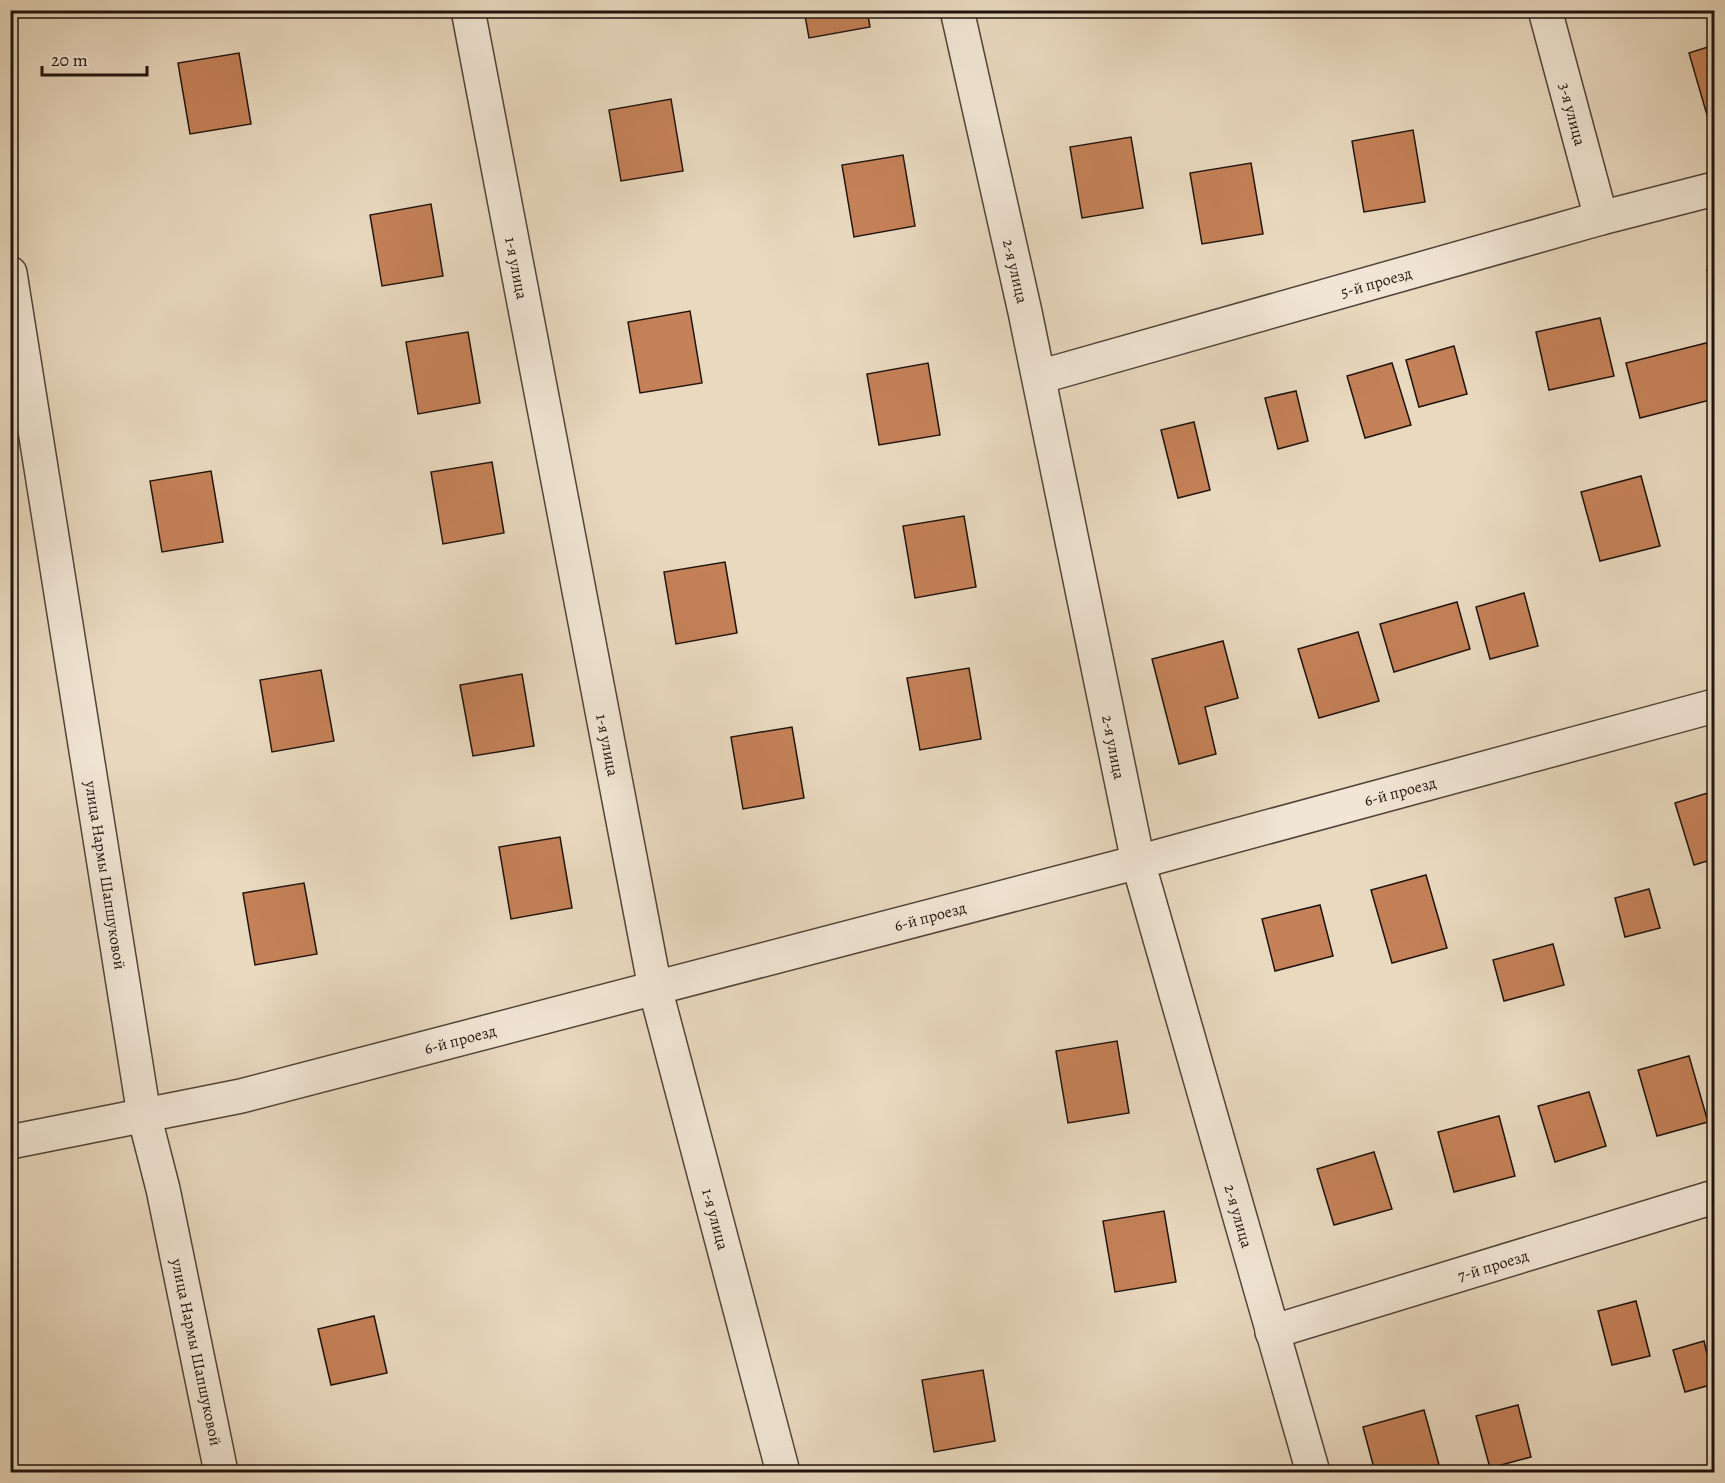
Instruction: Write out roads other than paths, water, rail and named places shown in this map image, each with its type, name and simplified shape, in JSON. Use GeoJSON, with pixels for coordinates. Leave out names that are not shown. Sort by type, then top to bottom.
{"type":"FeatureCollection","features":[{"type":"Feature","properties":{"kind":"street","name":"1-я улица"},"geometry":{"type":"LineString","coordinates":[[468,10],[655,988],[783,1473]]}},
{"type":"Feature","properties":{"kind":"street","name":"2-я улица"},"geometry":{"type":"LineString","coordinates":[[957,10],[1039,377],[1138,862],[1313,1473]]}},
{"type":"Feature","properties":{"kind":"street","name":"3-я улица"},"geometry":{"type":"LineString","coordinates":[[1545,10],[1601,218]]}},
{"type":"Feature","properties":{"kind":"street","name":"5-й проезд"},"geometry":{"type":"LineString","coordinates":[[1039,377],[1601,218],[1714,189]]}},
{"type":"Feature","properties":{"kind":"street","name":"улица Нармы Шапшуковой"},"geometry":{"type":"LineString","coordinates":[[10,273],[144,1115],[163,1189],[221,1473]]}},
{"type":"Feature","properties":{"kind":"street","name":"6-й проезд"},"geometry":{"type":"LineString","coordinates":[[10,1142],[241,1096],[1138,862],[1714,706]]}},
{"type":"Feature","properties":{"kind":"street","name":"7-й проезд"},"geometry":{"type":"LineString","coordinates":[[1272,1332],[1714,1197]]}}]}
